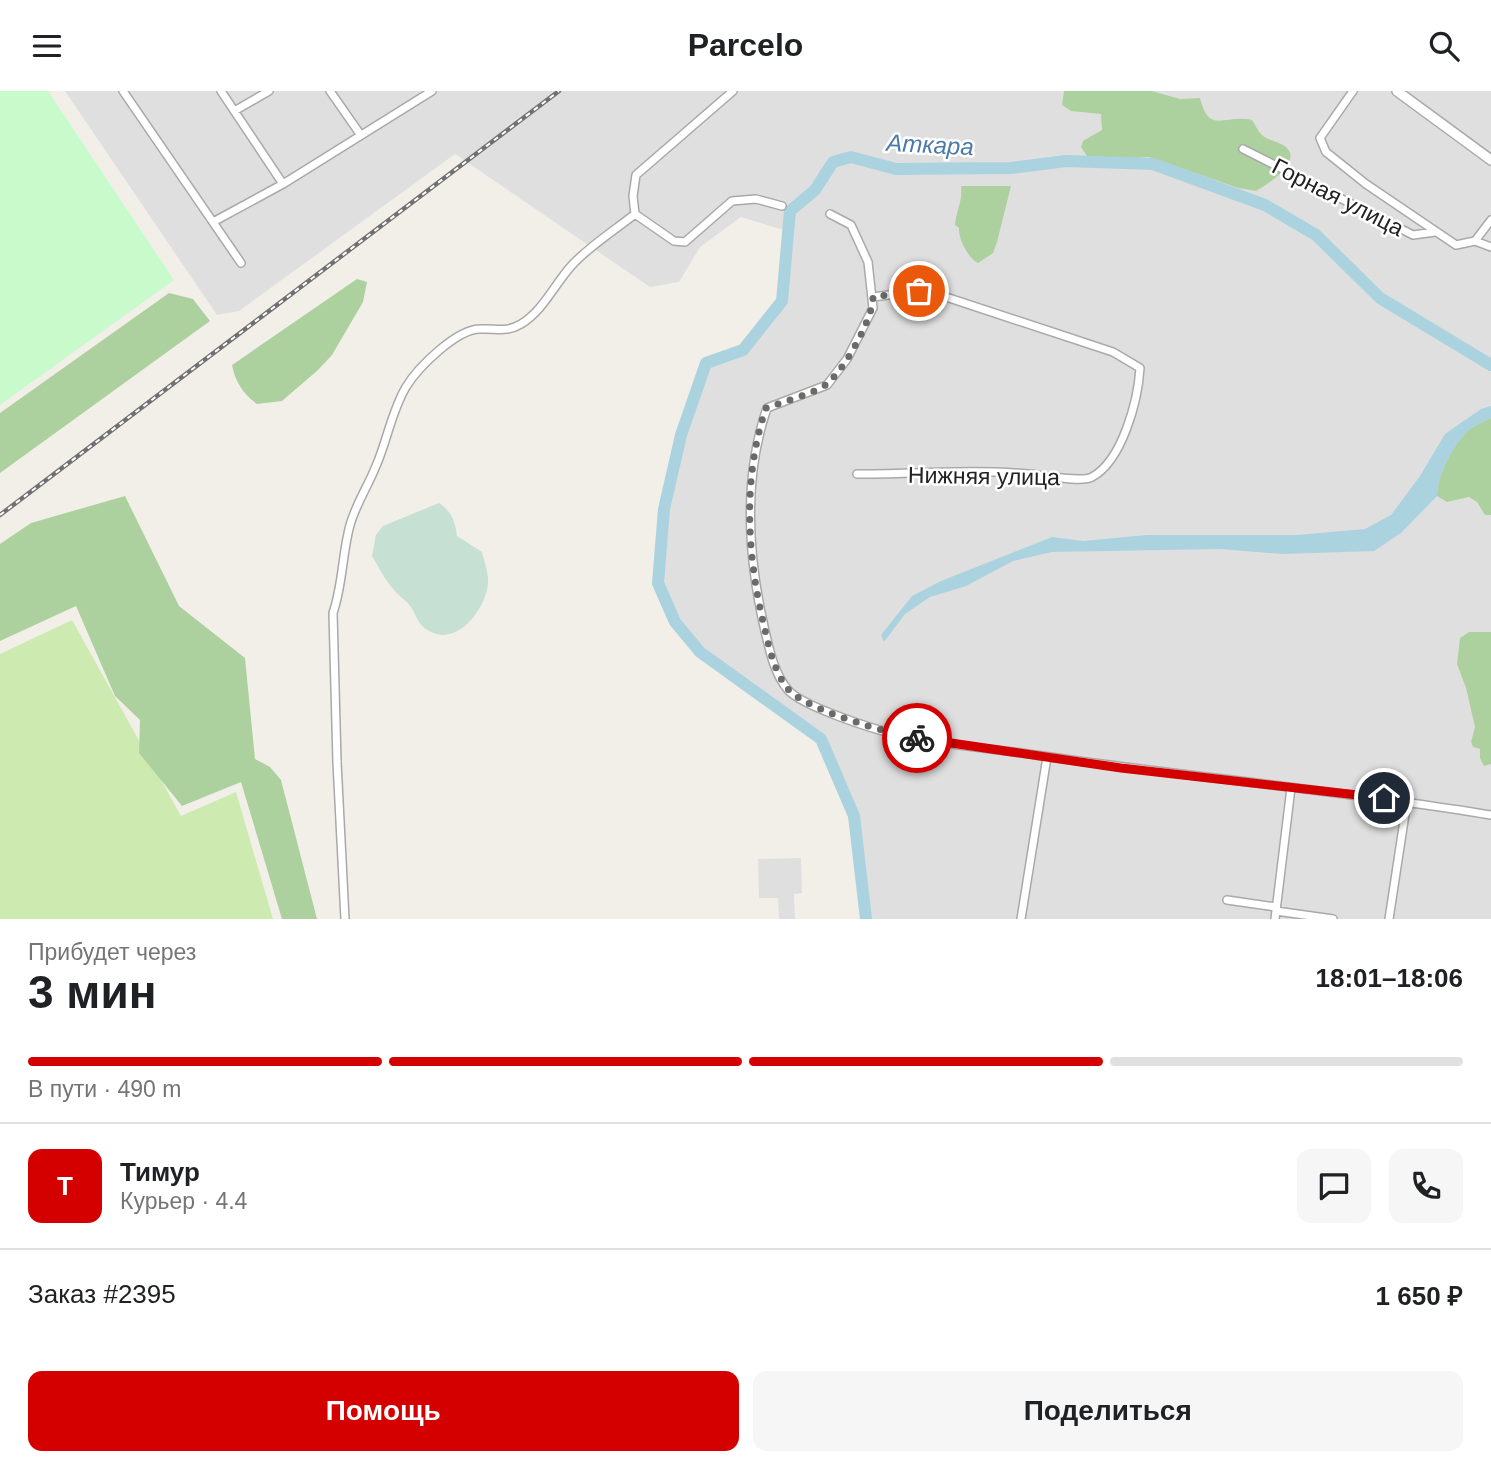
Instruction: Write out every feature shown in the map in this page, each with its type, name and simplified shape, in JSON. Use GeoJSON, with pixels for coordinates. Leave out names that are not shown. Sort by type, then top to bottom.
{"type":"FeatureCollection","features":[{"type":"Feature","properties":{"kind":"street"},"geometry":{"type":"LineString","coordinates":[[122,91],[241,263]]}},
{"type":"Feature","properties":{"kind":"street"},"geometry":{"type":"LineString","coordinates":[[221,91],[283,184]]}},
{"type":"Feature","properties":{"kind":"street"},"geometry":{"type":"LineString","coordinates":[[236,110],[269,91]]}},
{"type":"Feature","properties":{"kind":"street"},"geometry":{"type":"LineString","coordinates":[[330,91],[360,134]]}},
{"type":"Feature","properties":{"kind":"street"},"geometry":{"type":"LineString","coordinates":[[213,222],[283,184],[422,94],[432,91]]}},
{"type":"Feature","properties":{"kind":"street"},"geometry":{"type":"LineString","coordinates":[[733,91],[636,175],[633,196],[635,214],[674,241],[685,243],[732,201],[756,199],[782,206]]}},
{"type":"Feature","properties":{"kind":"street"},"geometry":{"type":"LineString","coordinates":[[1353,91],[1320,138],[1326,152],[1366,184],[1435,232],[1456,244],[1475,241],[1491,247]]}},
{"type":"Feature","properties":{"kind":"street"},"geometry":{"type":"LineString","coordinates":[[1397,91],[1491,160]]}},
{"type":"Feature","properties":{"kind":"street","name":"Горная улица"},"geometry":{"type":"LineString","coordinates":[[1243,149],[1413,235],[1435,232]]}},
{"type":"Feature","properties":{"kind":"street"},"geometry":{"type":"LineString","coordinates":[[345,919],[333,613],[341,591],[350,524],[376,467],[400,401],[407,386],[452,340],[466,332],[480,329],[506,331],[522,323],[537,311],[560,278],[576,261],[635,214]]}},
{"type":"Feature","properties":{"kind":"street"},"geometry":{"type":"LineString","coordinates":[[831,214],[850,225],[868,262],[873,308],[847,359],[827,385],[766,408],[755,442],[750,509],[753,582],[774,667],[789,691],[815,706],[894,734],[1047,757],[1407,801],[1491,815]]}},
{"type":"Feature","properties":{"kind":"street"},"geometry":{"type":"LineString","coordinates":[[1475,241],[1491,220]]}},
{"type":"Feature","properties":{"kind":"street","name":"Нижняя улица"},"geometry":{"type":"LineString","coordinates":[[856,474],[1017,473],[1089,479],[1108,467],[1120,443],[1138,388],[1140,368],[1113,352],[940,295],[919,291],[873,297]]}},
{"type":"Feature","properties":{"kind":"street"},"geometry":{"type":"LineString","coordinates":[[1021,919],[1047,757]]}},
{"type":"Feature","properties":{"kind":"street"},"geometry":{"type":"LineString","coordinates":[[1276,912],[1291,788]]}},
{"type":"Feature","properties":{"kind":"street"},"geometry":{"type":"LineString","coordinates":[[1389,919],[1407,801]]}},
{"type":"Feature","properties":{"kind":"street"},"geometry":{"type":"LineString","coordinates":[[1227,900],[1276,912],[1333,919]]}},
{"type":"Feature","properties":{"kind":"shaded area"},"geometry":{"type":"Polygon","coordinates":[[[65,91],[1491,91],[1491,919],[866,919],[854,816],[821,740],[700,652],[675,622],[658,583],[664,509],[681,435],[706,363],[743,350],[782,302],[790,232],[741,217],[700,247],[679,282],[650,287],[455,154],[239,311],[217,315],[65,91]]]}},
{"type":"Feature","properties":{"kind":"shaded area"},"geometry":{"type":"Polygon","coordinates":[[[801,858],[802,893],[794,894],[795,919],[779,919],[778,898],[759,898],[758,859],[801,858]]]}},
{"type":"Feature","properties":{"kind":"green space"},"geometry":{"type":"Polygon","coordinates":[[[0,91],[48,91],[174,280],[0,405],[0,91]]]}},
{"type":"Feature","properties":{"kind":"green space"},"geometry":{"type":"Polygon","coordinates":[[[1064,91],[1152,91],[1180,99],[1200,98],[1208,116],[1213,120],[1252,120],[1264,136],[1286,147],[1290,159],[1282,172],[1256,191],[1238,188],[1149,157],[1107,160],[1087,156],[1081,147],[1083,141],[1102,130],[1101,114],[1071,111],[1062,105],[1064,91]]]}},
{"type":"Feature","properties":{"kind":"green space"},"geometry":{"type":"Polygon","coordinates":[[[961,186],[1011,186],[993,253],[978,263],[965,248],[959,228],[955,225],[961,186]]]}},
{"type":"Feature","properties":{"kind":"green space"},"geometry":{"type":"Polygon","coordinates":[[[357,279],[367,282],[363,302],[332,355],[282,401],[257,404],[252,400],[240,387],[232,365],[357,279]]]}},
{"type":"Feature","properties":{"kind":"green space"},"geometry":{"type":"Polygon","coordinates":[[[169,293],[193,299],[210,321],[0,473],[0,413],[169,293]]]}},
{"type":"Feature","properties":{"kind":"green space"},"geometry":{"type":"Polygon","coordinates":[[[1491,418],[1491,515],[1485,515],[1477,502],[1469,497],[1447,502],[1437,496],[1444,468],[1453,449],[1471,428],[1491,418]]]}},
{"type":"Feature","properties":{"kind":"green space"},"geometry":{"type":"Polygon","coordinates":[[[125,496],[179,606],[245,658],[255,759],[270,767],[281,780],[317,919],[282,919],[241,782],[182,806],[139,753],[140,720],[115,696],[76,606],[0,641],[0,544],[31,523],[125,496]]]}},
{"type":"Feature","properties":{"kind":"green space"},"geometry":{"type":"Polygon","coordinates":[[[439,503],[452,517],[457,536],[482,552],[488,579],[486,594],[475,615],[458,631],[448,634],[437,634],[423,627],[409,605],[389,584],[372,556],[376,535],[383,526],[439,503]]]}},
{"type":"Feature","properties":{"kind":"green space"},"geometry":{"type":"Polygon","coordinates":[[[72,620],[181,816],[236,792],[273,919],[0,919],[0,654],[72,620]]]}},
{"type":"Feature","properties":{"kind":"green space"},"geometry":{"type":"Polygon","coordinates":[[[1469,632],[1491,632],[1491,764],[1484,766],[1480,749],[1473,747],[1471,742],[1475,727],[1457,664],[1460,638],[1469,632]]]}},
{"type":"Feature","properties":{"kind":"water"},"geometry":{"type":"Polygon","coordinates":[[[1491,406],[1491,418],[1471,428],[1453,450],[1440,478],[1437,496],[1401,533],[1374,551],[1283,554],[1220,549],[1052,552],[1013,561],[966,586],[930,597],[905,614],[884,642],[881,635],[912,596],[941,581],[1052,537],[1083,541],[1147,535],[1297,535],[1365,529],[1391,515],[1420,476],[1445,434],[1481,409],[1491,406]]]}},
{"type":"Feature","properties":{"kind":"waterway","name":"Аткара"},"geometry":{"type":"LineString","coordinates":[[866,919],[854,816],[821,739],[700,652],[675,622],[658,583],[664,509],[681,435],[706,363],[743,350],[782,301],[790,211],[815,190],[833,162],[851,157],[896,169],[1011,168],[1066,161],[1153,164],[1265,205],[1316,235],[1380,298],[1491,365]]}},
{"type":"Feature","properties":{"kind":"railway"},"geometry":{"type":"LineString","coordinates":[[0,515],[559,91]]}},
{"type":"Feature","properties":{"kind":"way so far"},"geometry":{"type":"LineString","coordinates":[[917,738],[894,734],[815,706],[789,691],[774,667],[753,582],[750,509],[755,442],[766,408],[827,385],[847,359],[873,308],[873,297],[919,291]]}},
{"type":"Feature","properties":{"kind":"route"},"geometry":{"type":"LineString","coordinates":[[917,738],[1121,768],[1384,798]]}}]}
